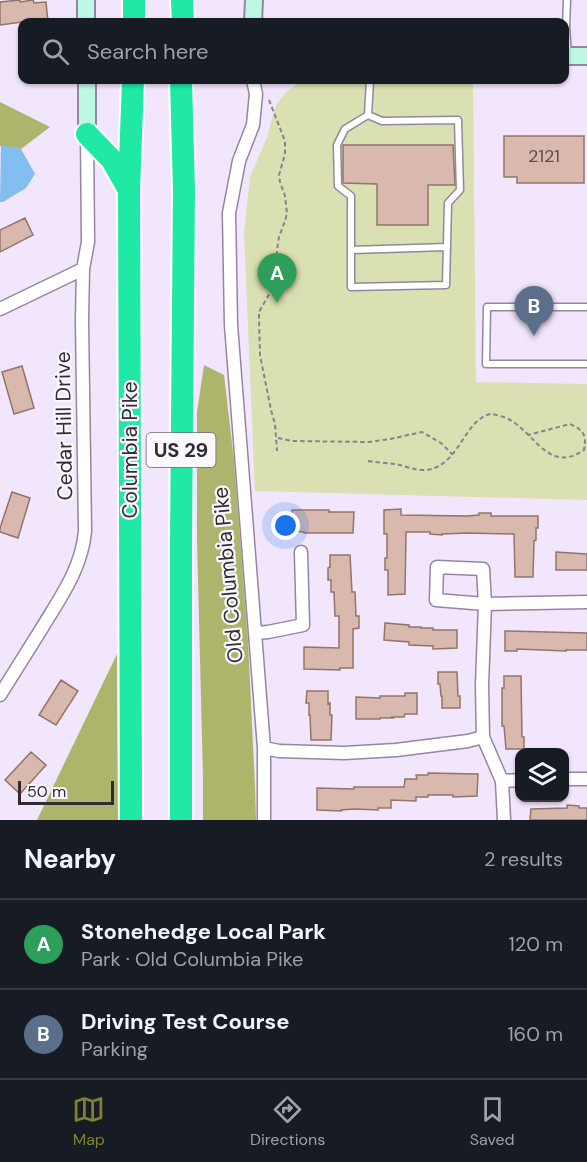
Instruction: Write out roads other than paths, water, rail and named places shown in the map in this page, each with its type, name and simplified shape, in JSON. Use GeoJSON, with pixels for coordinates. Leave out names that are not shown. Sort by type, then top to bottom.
{"type":"FeatureCollection","features":[{"type":"Feature","properties":{"kind":"highway"},"geometry":{"type":"LineString","coordinates":[[134,0],[134,18]]}},
{"type":"Feature","properties":{"kind":"highway"},"geometry":{"type":"LineString","coordinates":[[182,0],[183,18]]}},
{"type":"Feature","properties":{"kind":"highway","name":"Columbia Pike"},"geometry":{"type":"LineString","coordinates":[[131,820],[129,190],[133,84]]}},
{"type":"Feature","properties":{"kind":"highway","name":"US 29"},"geometry":{"type":"LineString","coordinates":[[181,84],[184,190],[180,542],[181,820]]}},
{"type":"Feature","properties":{"kind":"highway"},"geometry":{"type":"LineString","coordinates":[[87,134],[112,160],[129,190]]}},
{"type":"Feature","properties":{"kind":"main road"},"geometry":{"type":"LineString","coordinates":[[86,0],[86,18]]}},
{"type":"Feature","properties":{"kind":"main road"},"geometry":{"type":"LineString","coordinates":[[254,0],[254,18]]}},
{"type":"Feature","properties":{"kind":"main road"},"geometry":{"type":"LineString","coordinates":[[569,56],[587,56]]}},
{"type":"Feature","properties":{"kind":"main road"},"geometry":{"type":"LineString","coordinates":[[87,84],[87,134]]}},
{"type":"Feature","properties":{"kind":"street","name":"Old Columbia Pike"},"geometry":{"type":"LineString","coordinates":[[254,84],[256,94],[252,125],[239,161],[229,213],[231,325],[264,748],[264,820]]}},
{"type":"Feature","properties":{"kind":"street","name":"Cedar Hill Drive"},"geometry":{"type":"LineString","coordinates":[[0,695],[63,593],[75,570],[84,544],[83,269],[88,242],[87,134]]}},
{"type":"Feature","properties":{"kind":"street"},"geometry":{"type":"LineString","coordinates":[[0,309],[83,269]]}},
{"type":"Feature","properties":{"kind":"street"},"geometry":{"type":"LineString","coordinates":[[256,633],[303,625],[301,552]]}},
{"type":"Feature","properties":{"kind":"street"},"geometry":{"type":"LineString","coordinates":[[504,820],[502,781],[483,736],[484,604],[483,569],[437,567],[436,600],[484,604],[587,602]]}},
{"type":"Feature","properties":{"kind":"street"},"geometry":{"type":"LineString","coordinates":[[264,748],[279,751],[344,753],[396,750],[468,741],[483,736]]}},
{"type":"Feature","properties":{"kind":"street"},"geometry":{"type":"LineString","coordinates":[[569,779],[587,779]]}},
{"type":"Feature","properties":{"kind":"street"},"geometry":{"type":"LineString","coordinates":[[502,781],[515,780]]}},
{"type":"Feature","properties":{"kind":"lane"},"geometry":{"type":"LineString","coordinates":[[566,18],[567,0]]}},
{"type":"Feature","properties":{"kind":"lane"},"geometry":{"type":"LineString","coordinates":[[368,115],[370,84]]}},
{"type":"Feature","properties":{"kind":"lane"},"geometry":{"type":"LineString","coordinates":[[368,115],[382,121],[458,120],[460,190],[448,203],[446,285],[351,287],[351,196],[338,186],[337,145],[345,129],[368,115]]}},
{"type":"Feature","properties":{"kind":"lane"},"geometry":{"type":"LineString","coordinates":[[351,250],[447,247]]}},
{"type":"Feature","properties":{"kind":"lane"},"geometry":{"type":"LineString","coordinates":[[587,307],[487,307],[486,364],[587,364]]}},
{"type":"Feature","properties":{"kind":"water"},"geometry":{"type":"Polygon","coordinates":[[[1,145],[21,149],[35,174],[26,188],[3,202],[0,202],[1,145]]]}},
{"type":"Feature","properties":{"kind":"place","name":"Stonehedge Local Park"},"geometry":{"type":"Point","coordinates":[277,303]}},
{"type":"Feature","properties":{"kind":"place","name":"Driving Test Course"},"geometry":{"type":"Point","coordinates":[534,336]}}]}
